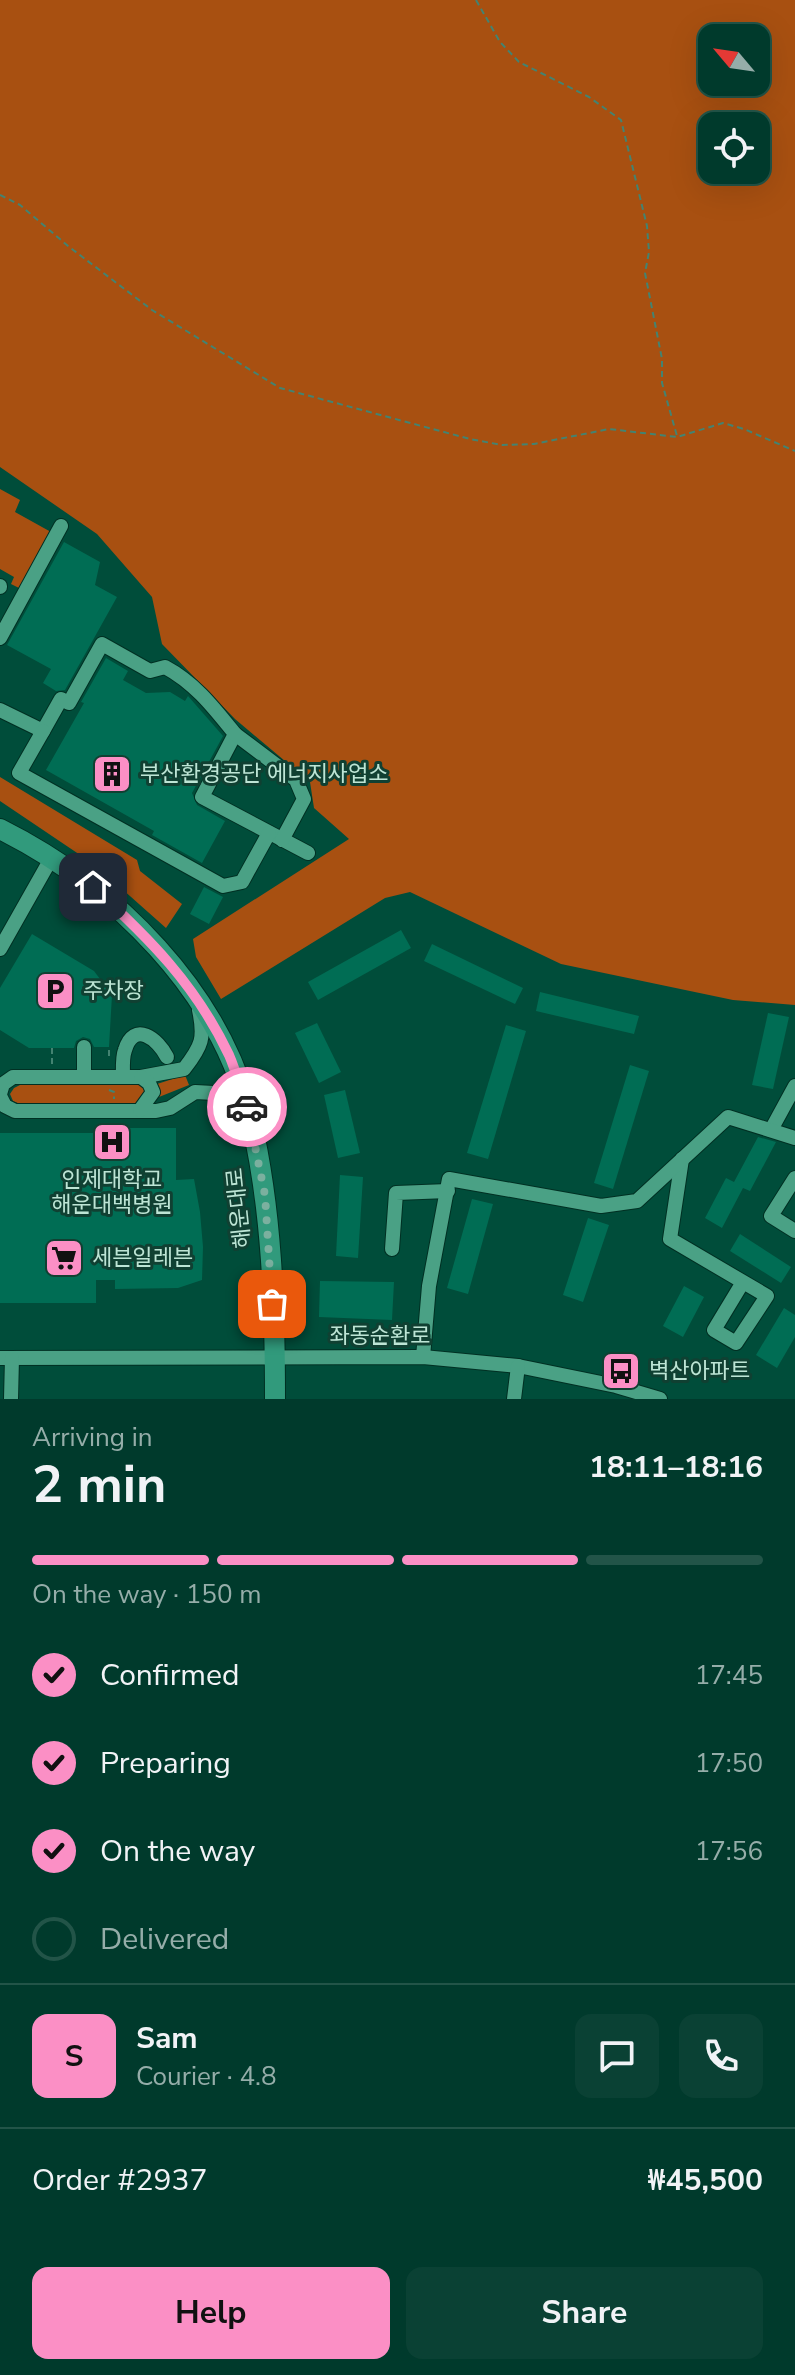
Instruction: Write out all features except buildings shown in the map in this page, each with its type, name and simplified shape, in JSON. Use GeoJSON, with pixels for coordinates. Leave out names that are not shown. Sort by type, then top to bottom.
{"type":"FeatureCollection","features":[{"type":"Feature","properties":{"kind":"main road","name":"해운대로"},"geometry":{"type":"LineString","coordinates":[[0,829],[52,857],[93,887],[152,942],[197,998],[229,1056],[251,1117],[265,1195],[275,1399]]}},
{"type":"Feature","properties":{"kind":"street"},"geometry":{"type":"LineString","coordinates":[[0,638],[61,526]]}},
{"type":"Feature","properties":{"kind":"street"},"geometry":{"type":"LineString","coordinates":[[102,644],[150,671],[165,667],[184,678],[235,734],[296,780],[304,799],[242,882],[223,886],[19,773],[43,731],[61,699],[69,703],[102,644]]}},
{"type":"Feature","properties":{"kind":"street"},"geometry":{"type":"LineString","coordinates":[[0,708],[43,731]]}},
{"type":"Feature","properties":{"kind":"street"},"geometry":{"type":"LineString","coordinates":[[235,734],[202,797],[308,853]]}},
{"type":"Feature","properties":{"kind":"street"},"geometry":{"type":"LineString","coordinates":[[0,949],[52,857]]}},
{"type":"Feature","properties":{"kind":"street"},"geometry":{"type":"LineString","coordinates":[[197,998],[204,1035],[184,1069],[141,1077],[7,1077],[0,1095],[5,1106],[15,1111],[140,1110],[195,1092],[214,1093],[234,1102],[251,1117]]}},
{"type":"Feature","properties":{"kind":"street"},"geometry":{"type":"LineString","coordinates":[[123,1077],[125,1046],[140,1034],[156,1040],[167,1057]]}},
{"type":"Feature","properties":{"kind":"street"},"geometry":{"type":"LineString","coordinates":[[84,1047],[84,1077]]}},
{"type":"Feature","properties":{"kind":"street"},"geometry":{"type":"LineString","coordinates":[[140,1110],[153,1092],[149,1083],[141,1077]]}},
{"type":"Feature","properties":{"kind":"street"},"geometry":{"type":"LineString","coordinates":[[771,1130],[795,1086]]}},
{"type":"Feature","properties":{"kind":"street"},"geometry":{"type":"LineString","coordinates":[[423,1357],[429,1286],[449,1179],[601,1206],[637,1201],[728,1117],[795,1138]]}},
{"type":"Feature","properties":{"kind":"street"},"geometry":{"type":"LineString","coordinates":[[682,1159],[670,1239],[743,1282]]}},
{"type":"Feature","properties":{"kind":"street"},"geometry":{"type":"LineString","coordinates":[[795,1178],[771,1216],[795,1231]]}},
{"type":"Feature","properties":{"kind":"street"},"geometry":{"type":"LineString","coordinates":[[392,1249],[396,1193],[448,1191]]}},
{"type":"Feature","properties":{"kind":"street","name":"좌동순환로"},"geometry":{"type":"LineString","coordinates":[[6,1358],[423,1357],[518,1366],[616,1386],[660,1399]]}},
{"type":"Feature","properties":{"kind":"street"},"geometry":{"type":"LineString","coordinates":[[6,1358],[11,1399]]}},
{"type":"Feature","properties":{"kind":"street"},"geometry":{"type":"LineString","coordinates":[[514,1399],[518,1366]]}},
{"type":"Feature","properties":{"kind":"path"},"geometry":{"type":"LineString","coordinates":[[476,0],[500,42],[519,62],[589,97],[621,120],[647,226],[649,252],[645,273],[662,359],[662,383],[677,437]]}},
{"type":"Feature","properties":{"kind":"path"},"geometry":{"type":"LineString","coordinates":[[0,195],[20,205],[152,310],[280,388],[502,445],[534,444],[609,429],[677,437],[692,435],[723,423],[795,451]]}},
{"type":"Feature","properties":{"kind":"shaded area"},"geometry":{"type":"Polygon","coordinates":[[[0,0],[795,0],[795,1005],[733,1000],[561,964],[410,892],[385,898],[221,999],[196,957],[193,939],[349,839],[314,808],[310,782],[235,719],[162,644],[152,597],[97,534],[0,467],[0,0]]]}},
{"type":"Feature","properties":{"kind":"shaded area"},"geometry":{"type":"Polygon","coordinates":[[[0,489],[20,500],[15,512],[51,532],[19,588],[11,584],[14,577],[0,569],[0,489]]]}},
{"type":"Feature","properties":{"kind":"shaded area"},"geometry":{"type":"Polygon","coordinates":[[[0,777],[137,860],[140,871],[182,904],[166,928],[95,865],[0,801],[0,777]]]}},
{"type":"Feature","properties":{"kind":"shaded area"},"geometry":{"type":"Polygon","coordinates":[[[185,1075],[189,1085],[154,1099],[154,1085],[185,1075]]]}},
{"type":"Feature","properties":{"kind":"shaded area"},"geometry":{"type":"Polygon","coordinates":[[[140,1084],[148,1094],[140,1104],[20,1104],[13,1101],[10,1094],[20,1085],[140,1084]]]}},
{"type":"Feature","properties":{"kind":"way so far"},"geometry":{"type":"LineString","coordinates":[[247,1107],[265,1195],[272,1304]]}},
{"type":"Feature","properties":{"kind":"place","name":"부산환경공단 에너지사업소"},"geometry":{"type":"Point","coordinates":[112,774]}},
{"type":"Feature","properties":{"kind":"place","name":"주차장"},"geometry":{"type":"Point","coordinates":[55,991]}},
{"type":"Feature","properties":{"kind":"place","name":"인제대학교 해운대백병원"},"geometry":{"type":"Point","coordinates":[112,1142]}},
{"type":"Feature","properties":{"kind":"place","name":"세븐일레븐"},"geometry":{"type":"Point","coordinates":[64,1258]}},
{"type":"Feature","properties":{"kind":"place","name":"벽산아파트"},"geometry":{"type":"Point","coordinates":[621,1371]}},
{"type":"Feature","properties":{"kind":"route"},"geometry":{"type":"LineString","coordinates":[[93,887],[152,942],[197,998],[229,1056],[247,1107]]}}]}
